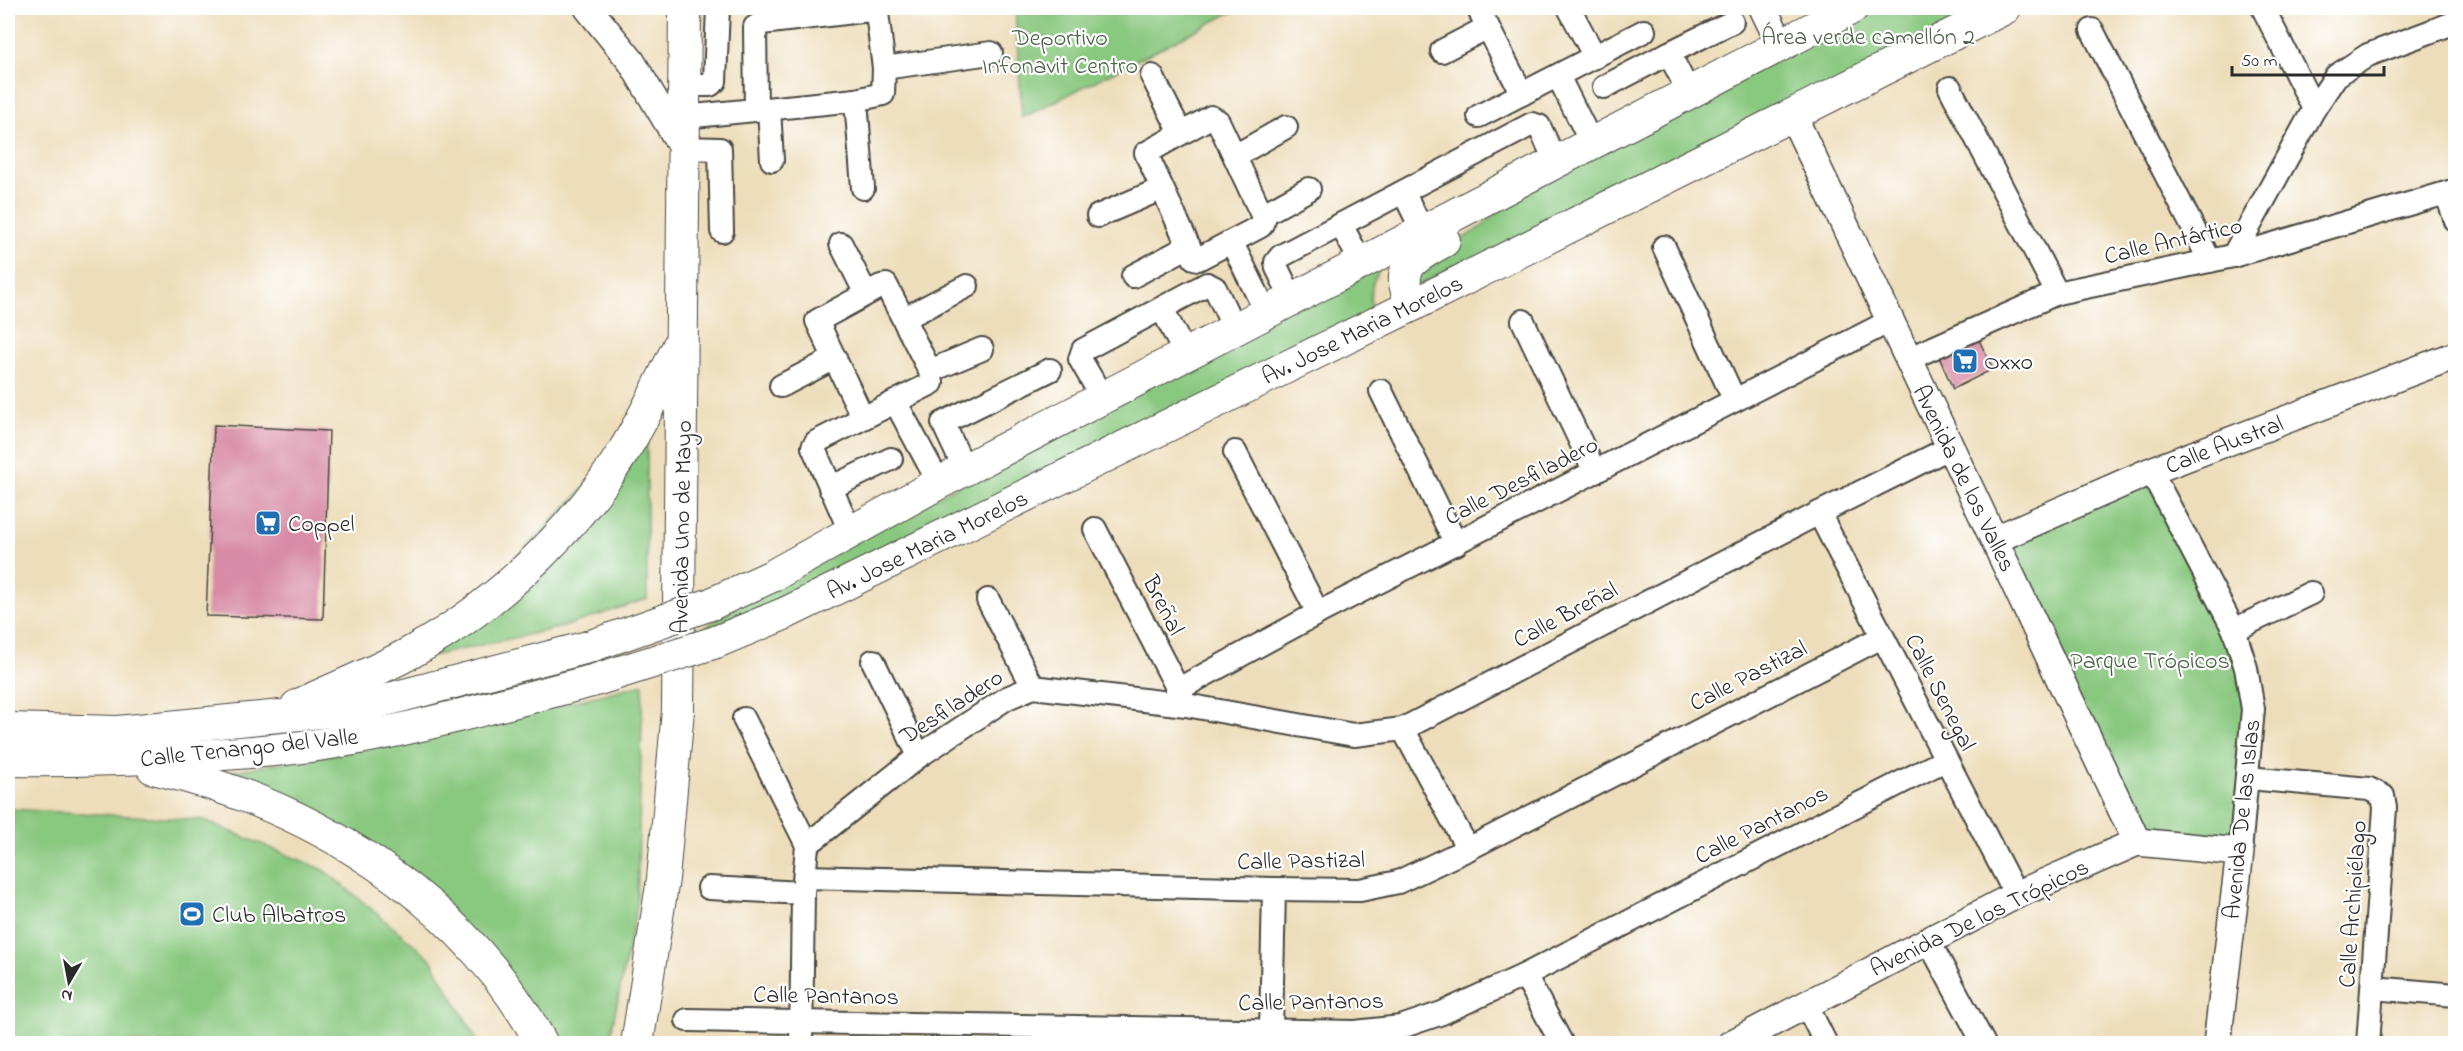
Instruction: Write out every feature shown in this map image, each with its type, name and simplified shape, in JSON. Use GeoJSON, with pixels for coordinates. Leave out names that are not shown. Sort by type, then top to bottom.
{"type":"FeatureCollection","features":[{"type":"Feature","properties":{"kind":"main road","name":"Avenida Uno de Mayo"},"geometry":{"type":"LineString","coordinates":[[637,1044],[663,879],[678,710],[684,336],[685,8]]}},
{"type":"Feature","properties":{"kind":"main road","name":"Av. Jose Maria Morelos"},"geometry":{"type":"LineString","coordinates":[[276,717],[351,709],[588,647],[711,604],[772,576],[850,531],[952,477],[1852,8]]}},
{"type":"Feature","properties":{"kind":"main road","name":"Av. Jose Maria Morelos"},"geometry":{"type":"LineString","coordinates":[[592,681],[716,642],[786,614],[1792,114],[1979,15],[2005,8]]}},
{"type":"Feature","properties":{"kind":"main road"},"geometry":{"type":"LineString","coordinates":[[1413,304],[1404,290],[1404,275],[1411,260],[1482,220],[1517,183]]}},
{"type":"Feature","properties":{"kind":"main road"},"geometry":{"type":"LineString","coordinates":[[8,729],[118,732],[276,717],[417,649],[487,602],[549,546],[603,482],[647,410],[684,336]]}},
{"type":"Feature","properties":{"kind":"main road","name":"Calle Tenango del Valle"},"geometry":{"type":"LineString","coordinates":[[8,760],[126,761],[296,747],[427,724],[592,681]]}},
{"type":"Feature","properties":{"kind":"main road"},"geometry":{"type":"LineString","coordinates":[[126,761],[203,779],[272,806],[333,837],[378,865],[435,909],[478,952],[515,999],[542,1044]]}},
{"type":"Feature","properties":{"kind":"street"},"geometry":{"type":"LineString","coordinates":[[588,8],[631,61],[683,133],[720,149],[722,231]]}},
{"type":"Feature","properties":{"kind":"street"},"geometry":{"type":"LineString","coordinates":[[684,85],[710,85],[715,81],[718,8]]}},
{"type":"Feature","properties":{"kind":"street"},"geometry":{"type":"LineString","coordinates":[[1569,8],[1595,57]]}},
{"type":"Feature","properties":{"kind":"street"},"geometry":{"type":"LineString","coordinates":[[1763,8],[1781,45]]}},
{"type":"Feature","properties":{"kind":"street"},"geometry":{"type":"LineString","coordinates":[[2263,8],[2314,109]]}},
{"type":"Feature","properties":{"kind":"street"},"geometry":{"type":"LineString","coordinates":[[683,133],[762,109],[856,100],[883,94],[884,68],[877,13],[870,10],[762,23],[755,27],[762,109],[772,160]]}},
{"type":"Feature","properties":{"kind":"street"},"geometry":{"type":"LineString","coordinates":[[1442,51],[1483,17],[1522,93]]}},
{"type":"Feature","properties":{"kind":"street"},"geometry":{"type":"LineString","coordinates":[[2233,256],[2314,109],[2336,76],[2368,55],[2445,18]]}},
{"type":"Feature","properties":{"kind":"street"},"geometry":{"type":"LineString","coordinates":[[1604,87],[1732,22]]}},
{"type":"Feature","properties":{"kind":"street"},"geometry":{"type":"LineString","coordinates":[[2092,30],[2210,261]]}},
{"type":"Feature","properties":{"kind":"street"},"geometry":{"type":"LineString","coordinates":[[1479,116],[1644,31]]}},
{"type":"Feature","properties":{"kind":"street"},"geometry":{"type":"LineString","coordinates":[[884,68],[990,52]]}},
{"type":"Feature","properties":{"kind":"street"},"geometry":{"type":"LineString","coordinates":[[1669,54],[1689,93]]}},
{"type":"Feature","properties":{"kind":"street"},"geometry":{"type":"LineString","coordinates":[[1152,76],[1181,133]]}},
{"type":"Feature","properties":{"kind":"street"},"geometry":{"type":"LineString","coordinates":[[1558,76],[1592,144]]}},
{"type":"Feature","properties":{"kind":"street"},"geometry":{"type":"LineString","coordinates":[[1950,88],[2057,293]]}},
{"type":"Feature","properties":{"kind":"street"},"geometry":{"type":"LineString","coordinates":[[856,100],[863,188]]}},
{"type":"Feature","properties":{"kind":"street","name":"Avenida de los Valles"},"geometry":{"type":"LineString","coordinates":[[1792,114],[1949,448],[1996,539],[2137,842]]}},
{"type":"Feature","properties":{"kind":"street"},"geometry":{"type":"LineString","coordinates":[[1214,117],[1235,156],[1264,224],[1202,259],[1194,258],[1146,153],[1181,133],[1214,117]]}},
{"type":"Feature","properties":{"kind":"street"},"geometry":{"type":"LineString","coordinates":[[1280,307],[1276,262],[1281,256],[1532,124],[1539,126],[1556,162]]}},
{"type":"Feature","properties":{"kind":"street"},"geometry":{"type":"LineString","coordinates":[[1235,156],[1286,127]]}},
{"type":"Feature","properties":{"kind":"street"},"geometry":{"type":"LineString","coordinates":[[1098,216],[1161,189]]}},
{"type":"Feature","properties":{"kind":"street"},"geometry":{"type":"LineString","coordinates":[[1262,215],[1309,189]]}},
{"type":"Feature","properties":{"kind":"street"},"geometry":{"type":"LineString","coordinates":[[2451,191],[2456,221]]}},
{"type":"Feature","properties":{"kind":"street","name":"Calle Antártico"},"geometry":{"type":"LineString","coordinates":[[1908,359],[2057,293],[2233,256],[2451,191]]}},
{"type":"Feature","properties":{"kind":"street"},"geometry":{"type":"LineString","coordinates":[[1404,193],[1423,232]]}},
{"type":"Feature","properties":{"kind":"street"},"geometry":{"type":"LineString","coordinates":[[1341,225],[1362,264]]}},
{"type":"Feature","properties":{"kind":"street"},"geometry":{"type":"LineString","coordinates":[[1232,243],[1280,307]]}},
{"type":"Feature","properties":{"kind":"street"},"geometry":{"type":"LineString","coordinates":[[841,244],[866,294]]}},
{"type":"Feature","properties":{"kind":"street"},"geometry":{"type":"LineString","coordinates":[[1133,276],[1189,246]]}},
{"type":"Feature","properties":{"kind":"street"},"geometry":{"type":"LineString","coordinates":[[1664,247],[1734,399]]}},
{"type":"Feature","properties":{"kind":"street"},"geometry":{"type":"LineString","coordinates":[[1103,399],[1080,355],[1207,284],[1212,285],[1236,330]]}},
{"type":"Feature","properties":{"kind":"street"},"geometry":{"type":"LineString","coordinates":[[850,531],[813,447],[816,442],[930,386],[933,377],[905,318],[886,285],[818,321],[863,418]]}},
{"type":"Feature","properties":{"kind":"street"},"geometry":{"type":"LineString","coordinates":[[905,318],[967,286]]}},
{"type":"Feature","properties":{"kind":"street"},"geometry":{"type":"LineString","coordinates":[[1162,308],[1186,356]]}},
{"type":"Feature","properties":{"kind":"street"},"geometry":{"type":"LineString","coordinates":[[1523,321],[1595,472]]}},
{"type":"Feature","properties":{"kind":"street","name":"Calle Desfiladero"},"geometry":{"type":"LineString","coordinates":[[1181,697],[1318,614],[1890,321]]}},
{"type":"Feature","properties":{"kind":"street"},"geometry":{"type":"LineString","coordinates":[[930,371],[982,349]]}},
{"type":"Feature","properties":{"kind":"street","name":"Calle Austral"},"geometry":{"type":"LineString","coordinates":[[1996,539],[2151,471],[2456,355]]}},
{"type":"Feature","properties":{"kind":"street"},"geometry":{"type":"LineString","coordinates":[[781,386],[835,358]]}},
{"type":"Feature","properties":{"kind":"street"},"geometry":{"type":"LineString","coordinates":[[952,477],[942,423],[1050,370]]}},
{"type":"Feature","properties":{"kind":"street"},"geometry":{"type":"LineString","coordinates":[[1381,391],[1456,544]]}},
{"type":"Feature","properties":{"kind":"street"},"geometry":{"type":"LineString","coordinates":[[896,403],[952,477]]}},
{"type":"Feature","properties":{"kind":"street","name":"Calle Breñal"},"geometry":{"type":"LineString","coordinates":[[1181,697],[1354,735],[1403,729],[1949,448]]}},
{"type":"Feature","properties":{"kind":"street"},"geometry":{"type":"LineString","coordinates":[[1234,452],[1318,614]]}},
{"type":"Feature","properties":{"kind":"street"},"geometry":{"type":"LineString","coordinates":[[830,488],[891,459]]}},
{"type":"Feature","properties":{"kind":"street","name":"Avenida De las Islas"},"geometry":{"type":"LineString","coordinates":[[2151,471],[2234,630],[2246,668],[2253,708],[2248,778],[2217,1044]]}},
{"type":"Feature","properties":{"kind":"street","name":"Calle Senegal"},"geometry":{"type":"LineString","coordinates":[[1819,513],[2016,895]]}},
{"type":"Feature","properties":{"kind":"street","name":"Breñal"},"geometry":{"type":"LineString","coordinates":[[1095,530],[1181,697]]}},
{"type":"Feature","properties":{"kind":"street"},"geometry":{"type":"LineString","coordinates":[[2234,630],[2311,592]]}},
{"type":"Feature","properties":{"kind":"street"},"geometry":{"type":"LineString","coordinates":[[988,600],[1033,687]]}},
{"type":"Feature","properties":{"kind":"street","name":"Calle Pastizal"},"geometry":{"type":"LineString","coordinates":[[709,888],[804,885],[1360,890],[1398,882],[1468,849],[1882,637]]}},
{"type":"Feature","properties":{"kind":"street"},"geometry":{"type":"LineString","coordinates":[[873,662],[919,756]]}},
{"type":"Feature","properties":{"kind":"street","name":"Desfiladero"},"geometry":{"type":"LineString","coordinates":[[807,845],[919,756],[1007,698],[1033,687],[1181,697]]}},
{"type":"Feature","properties":{"kind":"street"},"geometry":{"type":"LineString","coordinates":[[744,719],[807,845],[801,1033]]}},
{"type":"Feature","properties":{"kind":"street"},"geometry":{"type":"LineString","coordinates":[[1403,729],[1468,849]]}},
{"type":"Feature","properties":{"kind":"street","name":"Calle Pantanos"},"geometry":{"type":"LineString","coordinates":[[687,1020],[801,1033],[1271,1030],[1355,1032],[1401,1027],[1442,1012],[1525,975],[1945,760]]}},
{"type":"Feature","properties":{"kind":"street","name":"Calle Archipiélago"},"geometry":{"type":"LineString","coordinates":[[2248,778],[2369,789],[2383,796],[2385,808],[2368,1044]]}},
{"type":"Feature","properties":{"kind":"street","name":"Avenida De los Trópicos"},"geometry":{"type":"LineString","coordinates":[[1731,1044],[2016,895],[2137,842],[2240,852]]}},
{"type":"Feature","properties":{"kind":"street"},"geometry":{"type":"LineString","coordinates":[[1271,1030],[1274,889]]}},
{"type":"Feature","properties":{"kind":"street"},"geometry":{"type":"LineString","coordinates":[[1928,940],[1984,1044]]}},
{"type":"Feature","properties":{"kind":"street"},"geometry":{"type":"LineString","coordinates":[[1525,975],[1562,1044]]}},
{"type":"Feature","properties":{"kind":"street"},"geometry":{"type":"LineString","coordinates":[[2373,988],[2456,995]]}},
{"type":"Feature","properties":{"kind":"street"},"geometry":{"type":"LineString","coordinates":[[1806,1004],[1826,1044]]}},
{"type":"Feature","properties":{"kind":"green space","name":"Deportivo Infonavit Centro"},"geometry":{"type":"Polygon","coordinates":[[[1015,8],[1240,8],[1022,118],[1015,8]]]}},
{"type":"Feature","properties":{"kind":"green space","name":"Área verde camellón 2"},"geometry":{"type":"Polygon","coordinates":[[[1862,8],[1984,8],[1471,269],[1466,259],[1415,287],[1412,271],[1481,227],[1506,204],[1862,8]]]}},
{"type":"Feature","properties":{"kind":"green space"},"geometry":{"type":"Polygon","coordinates":[[[1388,257],[1371,291],[1373,315],[982,516],[699,635],[703,628],[784,578],[1388,257]]]}},
{"type":"Feature","properties":{"kind":"green space"},"geometry":{"type":"Polygon","coordinates":[[[647,423],[647,599],[563,627],[409,661],[426,651],[647,423]]]}},
{"type":"Feature","properties":{"kind":"green space","name":"Parque Trópicos"},"geometry":{"type":"Polygon","coordinates":[[[2147,475],[2232,631],[2251,711],[2238,848],[2137,837],[1998,540],[2147,475]]]}},
{"type":"Feature","properties":{"kind":"green space"},"geometry":{"type":"Polygon","coordinates":[[[643,684],[637,905],[609,1043],[552,1043],[501,964],[221,773],[430,738],[643,684]]]}},
{"type":"Feature","properties":{"kind":"green space","name":"Club Albatros"},"geometry":{"type":"Polygon","coordinates":[[[8,809],[203,820],[324,870],[430,958],[479,1043],[8,1043],[8,809]]]}},
{"type":"Feature","properties":{"kind":"building","name":"Oxxo"},"geometry":{"type":"Polygon","coordinates":[[[1978,338],[1993,369],[1953,389],[1940,359],[1942,355],[1978,338]]]}},
{"type":"Feature","properties":{"kind":"building","name":"Coppel"},"geometry":{"type":"Polygon","coordinates":[[[214,425],[329,431],[323,619],[206,616],[214,425]]]}},
{"type":"Feature","properties":{"kind":"place","name":"Oxxo"},"geometry":{"type":"Point","coordinates":[1965,361]}},
{"type":"Feature","properties":{"kind":"place","name":"Coppel"},"geometry":{"type":"Point","coordinates":[268,523]}},
{"type":"Feature","properties":{"kind":"place","name":"Club Albatros"},"geometry":{"type":"Point","coordinates":[192,914]}}]}
